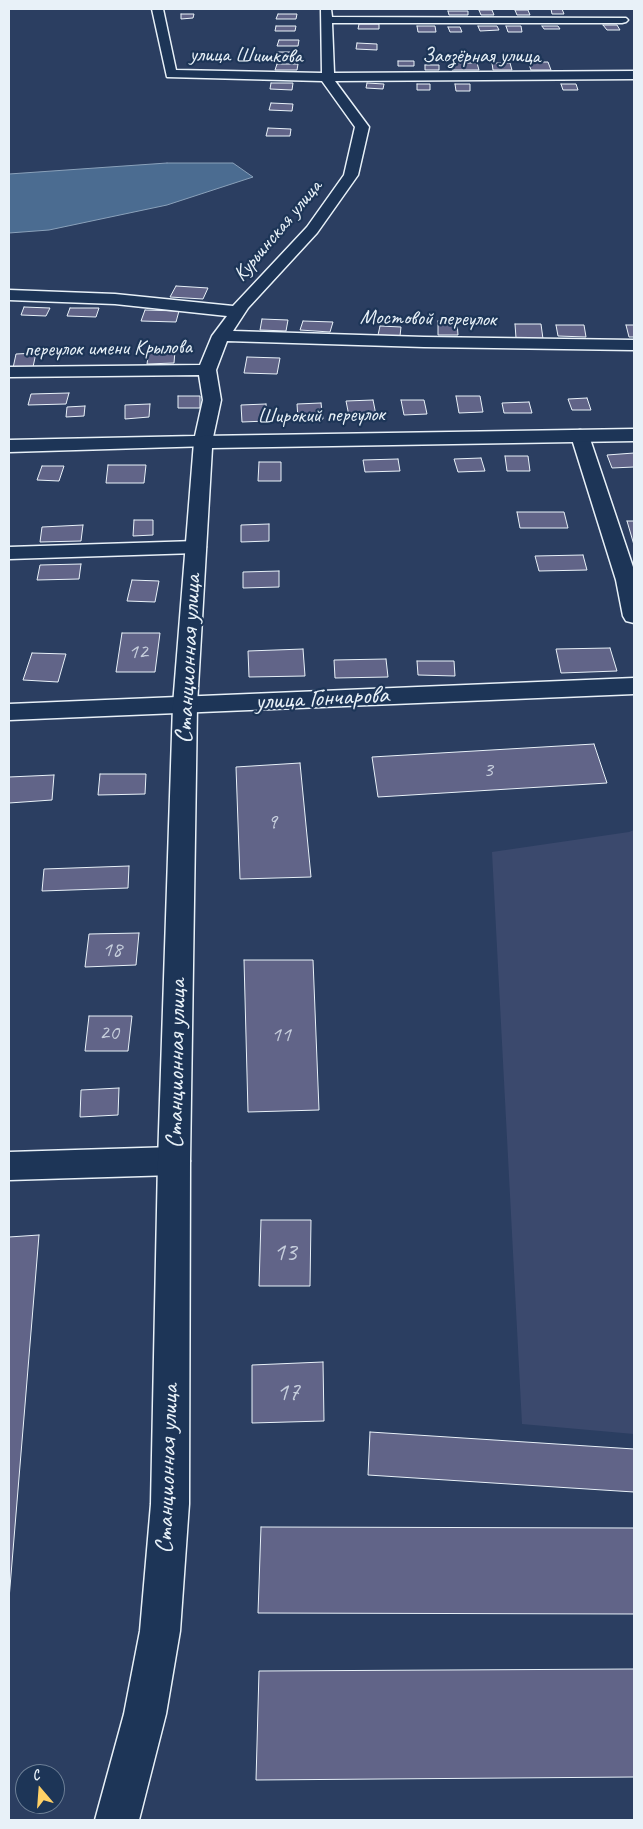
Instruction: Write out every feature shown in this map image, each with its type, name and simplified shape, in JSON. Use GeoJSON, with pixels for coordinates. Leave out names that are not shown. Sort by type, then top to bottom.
{"type":"FeatureCollection","features":[{"type":"Feature","properties":{"kind":"street","name":"улица Шишкова"},"geometry":{"type":"LineString","coordinates":[[157,9],[171,74],[327,77]]}},
{"type":"Feature","properties":{"kind":"street"},"geometry":{"type":"LineString","coordinates":[[327,77],[326,14],[622,20]]}},
{"type":"Feature","properties":{"kind":"street","name":"Заозёрная улица"},"geometry":{"type":"LineString","coordinates":[[327,77],[634,75]]}},
{"type":"Feature","properties":{"kind":"street","name":"Курьинская улица"},"geometry":{"type":"LineString","coordinates":[[237,312],[312,230],[351,175],[362,127],[327,77]]}},
{"type":"Feature","properties":{"kind":"street"},"geometry":{"type":"LineString","coordinates":[[9,296],[115,300],[193,306],[237,312]]}},
{"type":"Feature","properties":{"kind":"street","name":"Станционная улица"},"geometry":{"type":"LineString","coordinates":[[117,1820],[145,1714],[160,1631],[170,1504],[174,1161],[185,706],[203,442],[212,400],[208,370],[221,336],[237,312]]}},
{"type":"Feature","properties":{"kind":"street","name":"Мостовой переулок"},"geometry":{"type":"LineString","coordinates":[[221,336],[424,342],[634,345]]}},
{"type":"Feature","properties":{"kind":"street","name":"переулок имени Крылова"},"geometry":{"type":"LineString","coordinates":[[9,372],[208,370]]}},
{"type":"Feature","properties":{"kind":"street","name":"Широкий переулок"},"geometry":{"type":"LineString","coordinates":[[9,446],[634,435]]}},
{"type":"Feature","properties":{"kind":"street"},"geometry":{"type":"LineString","coordinates":[[580,436],[627,580],[634,616]]}},
{"type":"Feature","properties":{"kind":"street"},"geometry":{"type":"LineString","coordinates":[[9,553],[196,547]]}},
{"type":"Feature","properties":{"kind":"street","name":"улица Гончарова"},"geometry":{"type":"LineString","coordinates":[[9,712],[634,686]]}},
{"type":"Feature","properties":{"kind":"street"},"geometry":{"type":"LineString","coordinates":[[9,1166],[174,1161]]}},
{"type":"Feature","properties":{"kind":"shaded area"},"geometry":{"type":"Polygon","coordinates":[[[167,163],[233,163],[253,177],[167,205],[49,230],[9,233],[9,174],[167,163]]]}},
{"type":"Feature","properties":{"kind":"shaded area"},"geometry":{"type":"Polygon","coordinates":[[[634,830],[634,1434],[522,1424],[492,852],[634,830]]]}},
{"type":"Feature","properties":{"kind":"building"},"geometry":{"type":"Polygon","coordinates":[[[551,9],[562,9],[564,14],[552,14],[551,9]]]}},
{"type":"Feature","properties":{"kind":"building"},"geometry":{"type":"Polygon","coordinates":[[[479,10],[492,10],[494,15],[481,15],[479,10]]]}},
{"type":"Feature","properties":{"kind":"building"},"geometry":{"type":"Polygon","coordinates":[[[515,10],[528,10],[530,15],[517,15],[515,10]]]}},
{"type":"Feature","properties":{"kind":"building"},"geometry":{"type":"Polygon","coordinates":[[[448,11],[468,11],[468,15],[449,15],[448,11]]]}},
{"type":"Feature","properties":{"kind":"building"},"geometry":{"type":"Polygon","coordinates":[[[181,14],[194,14],[193,18],[181,19],[181,14]]]}},
{"type":"Feature","properties":{"kind":"building"},"geometry":{"type":"Polygon","coordinates":[[[278,14],[297,14],[296,19],[276,19],[278,14]]]}},
{"type":"Feature","properties":{"kind":"building"},"geometry":{"type":"Polygon","coordinates":[[[359,24],[379,24],[379,29],[358,29],[359,24]]]}},
{"type":"Feature","properties":{"kind":"building"},"geometry":{"type":"Polygon","coordinates":[[[603,25],[617,25],[620,30],[607,30],[603,25]]]}},
{"type":"Feature","properties":{"kind":"building"},"geometry":{"type":"Polygon","coordinates":[[[276,26],[296,26],[295,31],[275,31],[276,26]]]}},
{"type":"Feature","properties":{"kind":"building"},"geometry":{"type":"Polygon","coordinates":[[[417,26],[435,26],[436,32],[418,32],[417,26]]]}},
{"type":"Feature","properties":{"kind":"building"},"geometry":{"type":"Polygon","coordinates":[[[478,26],[497,26],[499,30],[480,31],[478,26]]]}},
{"type":"Feature","properties":{"kind":"building"},"geometry":{"type":"Polygon","coordinates":[[[506,26],[521,26],[522,32],[508,32],[506,26]]]}},
{"type":"Feature","properties":{"kind":"building"},"geometry":{"type":"Polygon","coordinates":[[[542,26],[558,26],[560,29],[544,29],[542,26]]]}},
{"type":"Feature","properties":{"kind":"building"},"geometry":{"type":"Polygon","coordinates":[[[448,27],[460,27],[462,32],[450,32],[448,27]]]}},
{"type":"Feature","properties":{"kind":"building"},"geometry":{"type":"Polygon","coordinates":[[[279,40],[299,40],[298,46],[277,46],[279,40]]]}},
{"type":"Feature","properties":{"kind":"building"},"geometry":{"type":"Polygon","coordinates":[[[357,43],[377,44],[377,50],[356,49],[357,43]]]}},
{"type":"Feature","properties":{"kind":"building"},"geometry":{"type":"Polygon","coordinates":[[[277,52],[298,52],[297,58],[276,57],[277,52]]]}},
{"type":"Feature","properties":{"kind":"building"},"geometry":{"type":"Polygon","coordinates":[[[398,61],[414,61],[414,66],[398,66],[398,61]]]}},
{"type":"Feature","properties":{"kind":"building"},"geometry":{"type":"Polygon","coordinates":[[[528,62],[548,62],[551,70],[531,70],[528,62]]]}},
{"type":"Feature","properties":{"kind":"building"},"geometry":{"type":"Polygon","coordinates":[[[451,63],[477,63],[479,70],[452,70],[451,63]]]}},
{"type":"Feature","properties":{"kind":"building"},"geometry":{"type":"Polygon","coordinates":[[[492,63],[510,63],[512,70],[493,70],[492,63]]]}},
{"type":"Feature","properties":{"kind":"building"},"geometry":{"type":"Polygon","coordinates":[[[277,64],[298,64],[297,70],[275,70],[277,64]]]}},
{"type":"Feature","properties":{"kind":"building"},"geometry":{"type":"Polygon","coordinates":[[[425,65],[439,65],[439,70],[425,70],[425,65]]]}},
{"type":"Feature","properties":{"kind":"building"},"geometry":{"type":"Polygon","coordinates":[[[271,83],[293,83],[292,90],[270,89],[271,83]]]}},
{"type":"Feature","properties":{"kind":"building"},"geometry":{"type":"Polygon","coordinates":[[[367,83],[384,84],[383,89],[366,88],[367,83]]]}},
{"type":"Feature","properties":{"kind":"building"},"geometry":{"type":"Polygon","coordinates":[[[417,84],[430,84],[430,90],[417,90],[417,84]]]}},
{"type":"Feature","properties":{"kind":"building"},"geometry":{"type":"Polygon","coordinates":[[[455,84],[470,84],[470,91],[456,91],[455,84]]]}},
{"type":"Feature","properties":{"kind":"building"},"geometry":{"type":"Polygon","coordinates":[[[561,84],[576,84],[578,90],[563,90],[561,84]]]}},
{"type":"Feature","properties":{"kind":"building"},"geometry":{"type":"Polygon","coordinates":[[[271,103],[293,104],[292,111],[269,110],[271,103]]]}},
{"type":"Feature","properties":{"kind":"building"},"geometry":{"type":"Polygon","coordinates":[[[268,128],[291,129],[290,136],[266,136],[268,128]]]}},
{"type":"Feature","properties":{"kind":"building"},"geometry":{"type":"Polygon","coordinates":[[[176,286],[208,288],[203,299],[170,297],[176,286]]]}},
{"type":"Feature","properties":{"kind":"building"},"geometry":{"type":"Polygon","coordinates":[[[24,307],[50,308],[46,316],[21,315],[24,307]]]}},
{"type":"Feature","properties":{"kind":"building"},"geometry":{"type":"Polygon","coordinates":[[[70,308],[99,308],[96,317],[67,316],[70,308]]]}},
{"type":"Feature","properties":{"kind":"building"},"geometry":{"type":"Polygon","coordinates":[[[145,310],[179,311],[176,322],[141,321],[145,310]]]}},
{"type":"Feature","properties":{"kind":"building"},"geometry":{"type":"Polygon","coordinates":[[[262,319],[288,320],[286,331],[260,330],[262,319]]]}},
{"type":"Feature","properties":{"kind":"building"},"geometry":{"type":"Polygon","coordinates":[[[303,321],[333,322],[330,332],[300,330],[303,321]]]}},
{"type":"Feature","properties":{"kind":"building"},"geometry":{"type":"Polygon","coordinates":[[[438,321],[457,322],[458,335],[438,335],[438,321]]]}},
{"type":"Feature","properties":{"kind":"building"},"geometry":{"type":"Polygon","coordinates":[[[515,324],[541,324],[543,339],[516,338],[515,324]]]}},
{"type":"Feature","properties":{"kind":"building"},"geometry":{"type":"Polygon","coordinates":[[[556,325],[584,325],[586,337],[558,336],[556,325]]]}},
{"type":"Feature","properties":{"kind":"building"},"geometry":{"type":"Polygon","coordinates":[[[626,325],[634,325],[634,337],[629,337],[626,325]]]}},
{"type":"Feature","properties":{"kind":"building"},"geometry":{"type":"Polygon","coordinates":[[[380,326],[401,327],[400,336],[378,335],[380,326]]]}},
{"type":"Feature","properties":{"kind":"building"},"geometry":{"type":"Polygon","coordinates":[[[149,351],[175,351],[174,363],[147,364],[149,351]]]}},
{"type":"Feature","properties":{"kind":"building"},"geometry":{"type":"Polygon","coordinates":[[[36,353],[33,367],[13,368],[16,354],[36,353]]]}},
{"type":"Feature","properties":{"kind":"building"},"geometry":{"type":"Polygon","coordinates":[[[247,357],[280,358],[277,374],[244,373],[247,357]]]}},
{"type":"Feature","properties":{"kind":"building"},"geometry":{"type":"Polygon","coordinates":[[[69,393],[66,404],[28,405],[31,394],[69,393]]]}},
{"type":"Feature","properties":{"kind":"building"},"geometry":{"type":"Polygon","coordinates":[[[178,396],[200,396],[200,408],[178,408],[178,396]]]}},
{"type":"Feature","properties":{"kind":"building"},"geometry":{"type":"Polygon","coordinates":[[[456,396],[480,396],[483,412],[459,413],[456,396]]]}},
{"type":"Feature","properties":{"kind":"building"},"geometry":{"type":"Polygon","coordinates":[[[587,398],[591,410],[572,410],[568,399],[587,398]]]}},
{"type":"Feature","properties":{"kind":"building"},"geometry":{"type":"Polygon","coordinates":[[[373,400],[376,415],[349,416],[346,401],[373,400]]]}},
{"type":"Feature","properties":{"kind":"building"},"geometry":{"type":"Polygon","coordinates":[[[401,400],[424,400],[427,414],[404,415],[401,400]]]}},
{"type":"Feature","properties":{"kind":"building"},"geometry":{"type":"Polygon","coordinates":[[[529,402],[532,413],[504,413],[502,403],[529,402]]]}},
{"type":"Feature","properties":{"kind":"building"},"geometry":{"type":"Polygon","coordinates":[[[321,403],[323,419],[298,419],[297,404],[321,403]]]}},
{"type":"Feature","properties":{"kind":"building"},"geometry":{"type":"Polygon","coordinates":[[[150,404],[149,417],[125,419],[125,405],[150,404]]]}},
{"type":"Feature","properties":{"kind":"building"},"geometry":{"type":"Polygon","coordinates":[[[266,404],[267,421],[242,422],[241,405],[266,404]]]}},
{"type":"Feature","properties":{"kind":"building"},"geometry":{"type":"Polygon","coordinates":[[[85,406],[84,416],[66,417],[67,407],[85,406]]]}},
{"type":"Feature","properties":{"kind":"building"},"geometry":{"type":"Polygon","coordinates":[[[634,453],[634,467],[612,468],[607,455],[634,453]]]}},
{"type":"Feature","properties":{"kind":"building"},"geometry":{"type":"Polygon","coordinates":[[[505,456],[528,456],[530,471],[507,471],[505,456]]]}},
{"type":"Feature","properties":{"kind":"building"},"geometry":{"type":"Polygon","coordinates":[[[481,458],[485,471],[458,472],[454,459],[481,458]]]}},
{"type":"Feature","properties":{"kind":"building"},"geometry":{"type":"Polygon","coordinates":[[[398,459],[400,471],[365,472],[363,460],[398,459]]]}},
{"type":"Feature","properties":{"kind":"building"},"geometry":{"type":"Polygon","coordinates":[[[259,462],[281,462],[281,481],[258,481],[259,462]]]}},
{"type":"Feature","properties":{"kind":"building"},"geometry":{"type":"Polygon","coordinates":[[[108,465],[146,465],[144,483],[106,483],[108,465]]]}},
{"type":"Feature","properties":{"kind":"building"},"geometry":{"type":"Polygon","coordinates":[[[42,466],[64,466],[59,481],[37,480],[42,466]]]}},
{"type":"Feature","properties":{"kind":"building"},"geometry":{"type":"Polygon","coordinates":[[[517,512],[564,512],[568,528],[520,528],[517,512]]]}},
{"type":"Feature","properties":{"kind":"building"},"geometry":{"type":"Polygon","coordinates":[[[134,520],[153,520],[153,535],[133,536],[134,520]]]}},
{"type":"Feature","properties":{"kind":"building"},"geometry":{"type":"Polygon","coordinates":[[[627,521],[634,521],[634,545],[627,521]]]}},
{"type":"Feature","properties":{"kind":"building"},"geometry":{"type":"Polygon","coordinates":[[[269,524],[269,541],[241,542],[241,525],[269,524]]]}},
{"type":"Feature","properties":{"kind":"building"},"geometry":{"type":"Polygon","coordinates":[[[83,525],[81,541],[40,542],[42,527],[83,525]]]}},
{"type":"Feature","properties":{"kind":"building"},"geometry":{"type":"Polygon","coordinates":[[[583,555],[587,570],[539,571],[535,556],[583,555]]]}},
{"type":"Feature","properties":{"kind":"building"},"geometry":{"type":"Polygon","coordinates":[[[81,564],[79,579],[37,580],[40,565],[81,564]]]}},
{"type":"Feature","properties":{"kind":"building"},"geometry":{"type":"Polygon","coordinates":[[[279,571],[279,587],[243,588],[243,572],[279,571]]]}},
{"type":"Feature","properties":{"kind":"building"},"geometry":{"type":"Polygon","coordinates":[[[132,580],[159,581],[155,602],[127,601],[132,580]]]}},
{"type":"Feature","properties":{"kind":"building"},"geometry":{"type":"Polygon","coordinates":[[[122,633],[160,633],[155,672],[116,672],[122,633]]]}},
{"type":"Feature","properties":{"kind":"building"},"geometry":{"type":"Polygon","coordinates":[[[610,648],[617,671],[561,673],[556,649],[610,648]]]}},
{"type":"Feature","properties":{"kind":"building"},"geometry":{"type":"Polygon","coordinates":[[[303,649],[305,676],[249,677],[248,651],[303,649]]]}},
{"type":"Feature","properties":{"kind":"building"},"geometry":{"type":"Polygon","coordinates":[[[32,653],[66,654],[58,682],[23,680],[32,653]]]}},
{"type":"Feature","properties":{"kind":"building"},"geometry":{"type":"Polygon","coordinates":[[[386,659],[388,677],[335,678],[334,660],[386,659]]]}},
{"type":"Feature","properties":{"kind":"building"},"geometry":{"type":"Polygon","coordinates":[[[417,661],[454,661],[455,676],[418,675],[417,661]]]}},
{"type":"Feature","properties":{"kind":"building"},"geometry":{"type":"Polygon","coordinates":[[[594,744],[607,783],[378,797],[372,757],[594,744]]]}},
{"type":"Feature","properties":{"kind":"building"},"geometry":{"type":"Polygon","coordinates":[[[300,763],[311,877],[240,879],[236,767],[300,763]]]}},
{"type":"Feature","properties":{"kind":"building"},"geometry":{"type":"Polygon","coordinates":[[[100,774],[146,774],[145,794],[98,795],[100,774]]]}},
{"type":"Feature","properties":{"kind":"building"},"geometry":{"type":"Polygon","coordinates":[[[54,775],[52,800],[9,803],[9,777],[54,775]]]}},
{"type":"Feature","properties":{"kind":"building"},"geometry":{"type":"Polygon","coordinates":[[[129,866],[128,888],[42,891],[44,869],[129,866]]]}},
{"type":"Feature","properties":{"kind":"building"},"geometry":{"type":"Polygon","coordinates":[[[139,933],[136,965],[85,967],[89,934],[139,933]]]}},
{"type":"Feature","properties":{"kind":"building"},"geometry":{"type":"Polygon","coordinates":[[[244,960],[313,960],[319,1110],[248,1112],[244,960]]]}},
{"type":"Feature","properties":{"kind":"building"},"geometry":{"type":"Polygon","coordinates":[[[89,1016],[132,1016],[128,1051],[85,1051],[89,1016]]]}},
{"type":"Feature","properties":{"kind":"building"},"geometry":{"type":"Polygon","coordinates":[[[119,1088],[118,1115],[80,1117],[81,1090],[119,1088]]]}},
{"type":"Feature","properties":{"kind":"building"},"geometry":{"type":"Polygon","coordinates":[[[261,1220],[311,1220],[310,1286],[259,1286],[261,1220]]]}},
{"type":"Feature","properties":{"kind":"building"},"geometry":{"type":"Polygon","coordinates":[[[39,1235],[9,1599],[9,1237],[39,1235]]]}},
{"type":"Feature","properties":{"kind":"building"},"geometry":{"type":"Polygon","coordinates":[[[323,1362],[324,1421],[252,1423],[252,1365],[323,1362]]]}},
{"type":"Feature","properties":{"kind":"building"},"geometry":{"type":"Polygon","coordinates":[[[370,1432],[634,1449],[634,1492],[368,1475],[370,1432]]]}},
{"type":"Feature","properties":{"kind":"building"},"geometry":{"type":"Polygon","coordinates":[[[261,1527],[634,1528],[634,1614],[258,1613],[261,1527]]]}},
{"type":"Feature","properties":{"kind":"building"},"geometry":{"type":"Polygon","coordinates":[[[634,1669],[634,1777],[256,1780],[259,1671],[634,1669]]]}}]}
